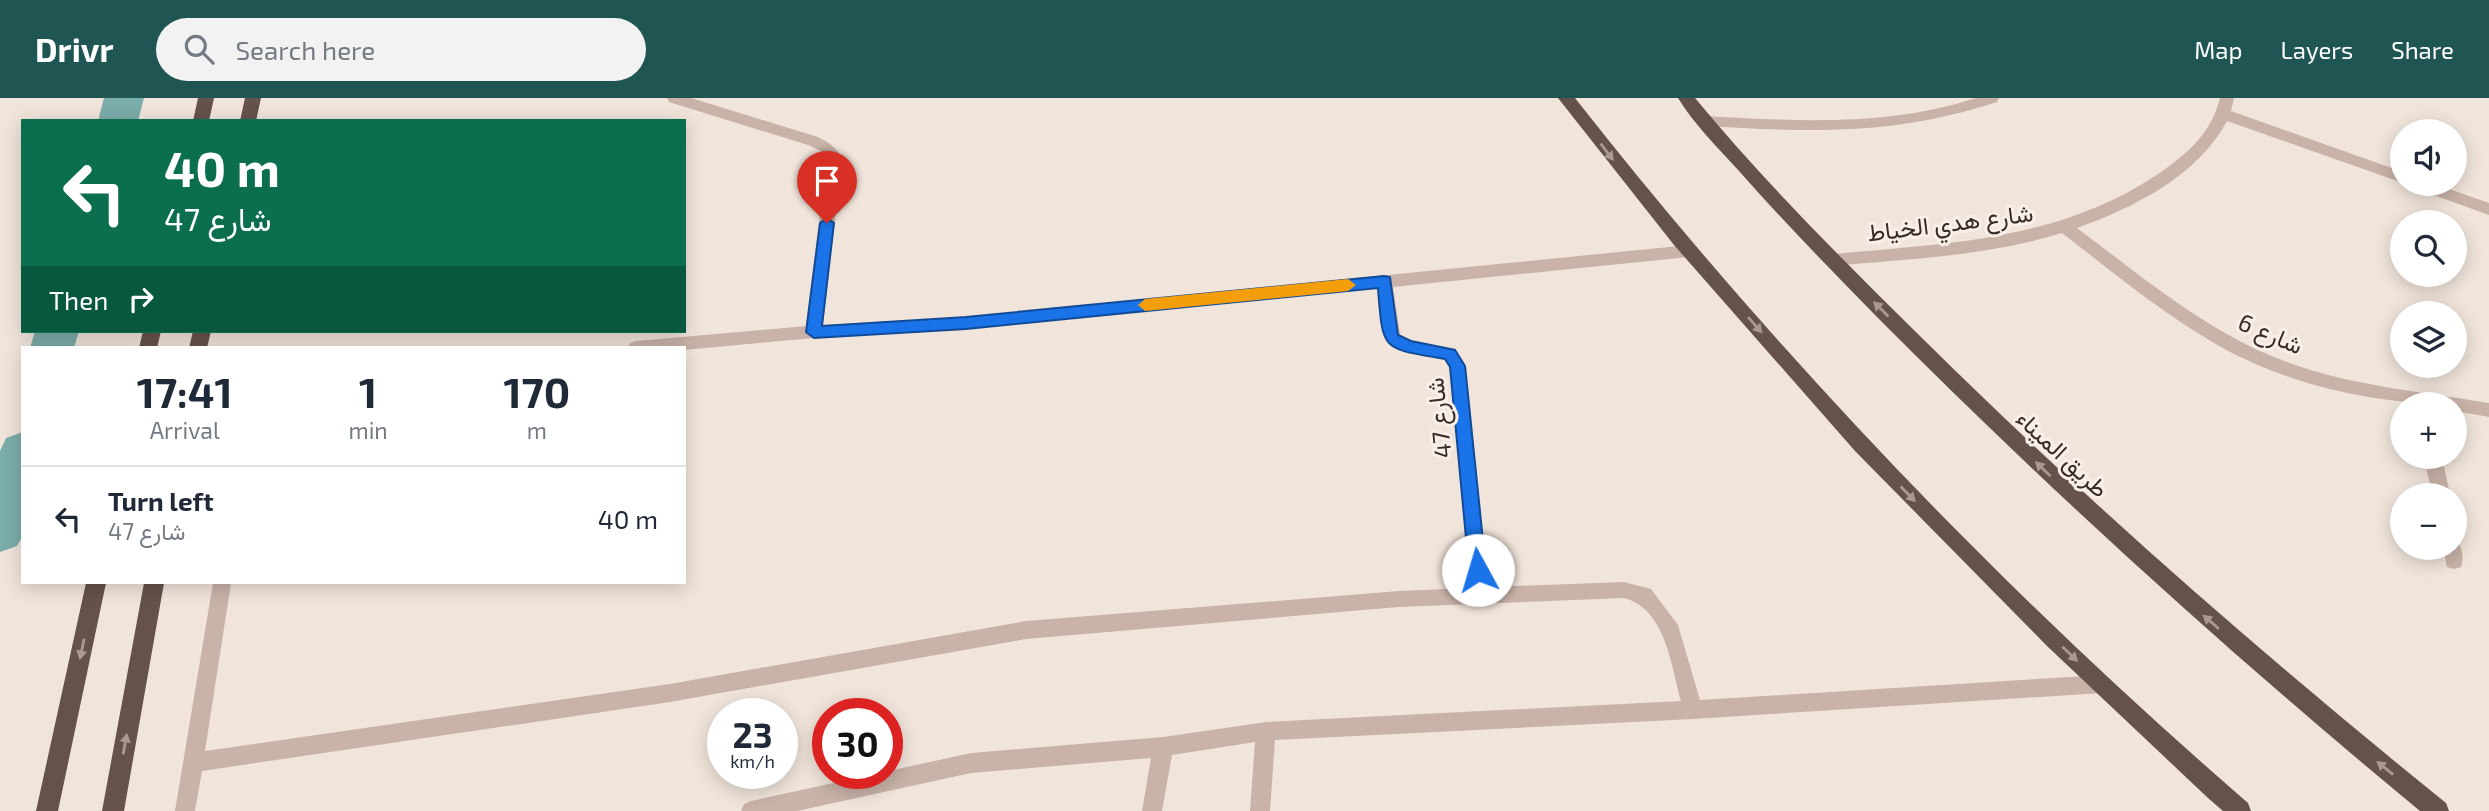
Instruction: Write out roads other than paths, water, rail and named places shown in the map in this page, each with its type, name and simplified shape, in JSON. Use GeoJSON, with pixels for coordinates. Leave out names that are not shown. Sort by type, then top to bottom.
{"type":"FeatureCollection","features":[{"type":"Feature","properties":{"kind":"highway"},"geometry":{"type":"LineString","coordinates":[[201,119],[206,98]]}},
{"type":"Feature","properties":{"kind":"highway"},"geometry":{"type":"LineString","coordinates":[[248,119],[253,98]]}},
{"type":"Feature","properties":{"kind":"highway"},"geometry":{"type":"LineString","coordinates":[[1566,98],[1620,169],[1689,251],[1870,456],[2102,684],[2234,808]]}},
{"type":"Feature","properties":{"kind":"highway","name":"طريق الميناء"},"geometry":{"type":"LineString","coordinates":[[1686,98],[1832,260],[1973,401],[2096,518],[2329,723],[2438,811]]}},
{"type":"Feature","properties":{"kind":"highway"},"geometry":{"type":"LineString","coordinates":[[47,811],[96,584]]}},
{"type":"Feature","properties":{"kind":"highway"},"geometry":{"type":"LineString","coordinates":[[113,811],[154,584]]}},
{"type":"Feature","properties":{"kind":"street"},"geometry":{"type":"LineString","coordinates":[[674,98],[813,141],[828,148],[835,158],[814,332]]}},
{"type":"Feature","properties":{"kind":"street"},"geometry":{"type":"LineString","coordinates":[[1704,121],[1869,126],[1936,115],[1993,98]]}},
{"type":"Feature","properties":{"kind":"street"},"geometry":{"type":"LineString","coordinates":[[2226,106],[2390,173]]}},
{"type":"Feature","properties":{"kind":"street","name":"شارع هدي الخياط"},"geometry":{"type":"LineString","coordinates":[[1832,260],[1998,243],[2066,228],[2116,209],[2151,190],[2200,150],[2219,127],[2226,106]]}},
{"type":"Feature","properties":{"kind":"street"},"geometry":{"type":"LineString","coordinates":[[2453,196],[2489,209]]}},
{"type":"Feature","properties":{"kind":"street","name":"شارع 6"},"geometry":{"type":"LineString","coordinates":[[2066,228],[2201,328],[2235,347],[2270,363],[2308,375],[2390,394]]}},
{"type":"Feature","properties":{"kind":"street"},"geometry":{"type":"LineString","coordinates":[[658,346],[814,332],[966,323],[1689,251]]}},
{"type":"Feature","properties":{"kind":"street","name":"شارع 47"},"geometry":{"type":"LineString","coordinates":[[1384,281],[1392,339],[1409,347],[1449,354],[1458,366],[1480,596]]}},
{"type":"Feature","properties":{"kind":"street","name":"شارع 6"},"geometry":{"type":"LineString","coordinates":[[2467,407],[2489,410]]}},
{"type":"Feature","properties":{"kind":"street"},"geometry":{"type":"LineString","coordinates":[[185,811],[222,584]]}},
{"type":"Feature","properties":{"kind":"street"},"geometry":{"type":"LineString","coordinates":[[195,762],[670,693],[1026,630],[1399,600],[1624,590],[1644,595],[1669,625],[1693,710]]}},
{"type":"Feature","properties":{"kind":"street"},"geometry":{"type":"LineString","coordinates":[[751,811],[971,763],[1163,747],[1266,731],[1693,710],[2102,684]]}},
{"type":"Feature","properties":{"kind":"street"},"geometry":{"type":"LineString","coordinates":[[1261,811],[1266,731]]}},
{"type":"Feature","properties":{"kind":"street"},"geometry":{"type":"LineString","coordinates":[[1152,811],[1163,747]]}},
{"type":"Feature","properties":{"kind":"waterway"},"geometry":{"type":"LineString","coordinates":[[119,119],[124,98]]}},
{"type":"Feature","properties":{"kind":"waterway"},"geometry":{"type":"LineString","coordinates":[[53,346],[56,333]]}},
{"type":"Feature","properties":{"kind":"waterway"},"geometry":{"type":"LineString","coordinates":[[0,531],[21,459]]}}]}
